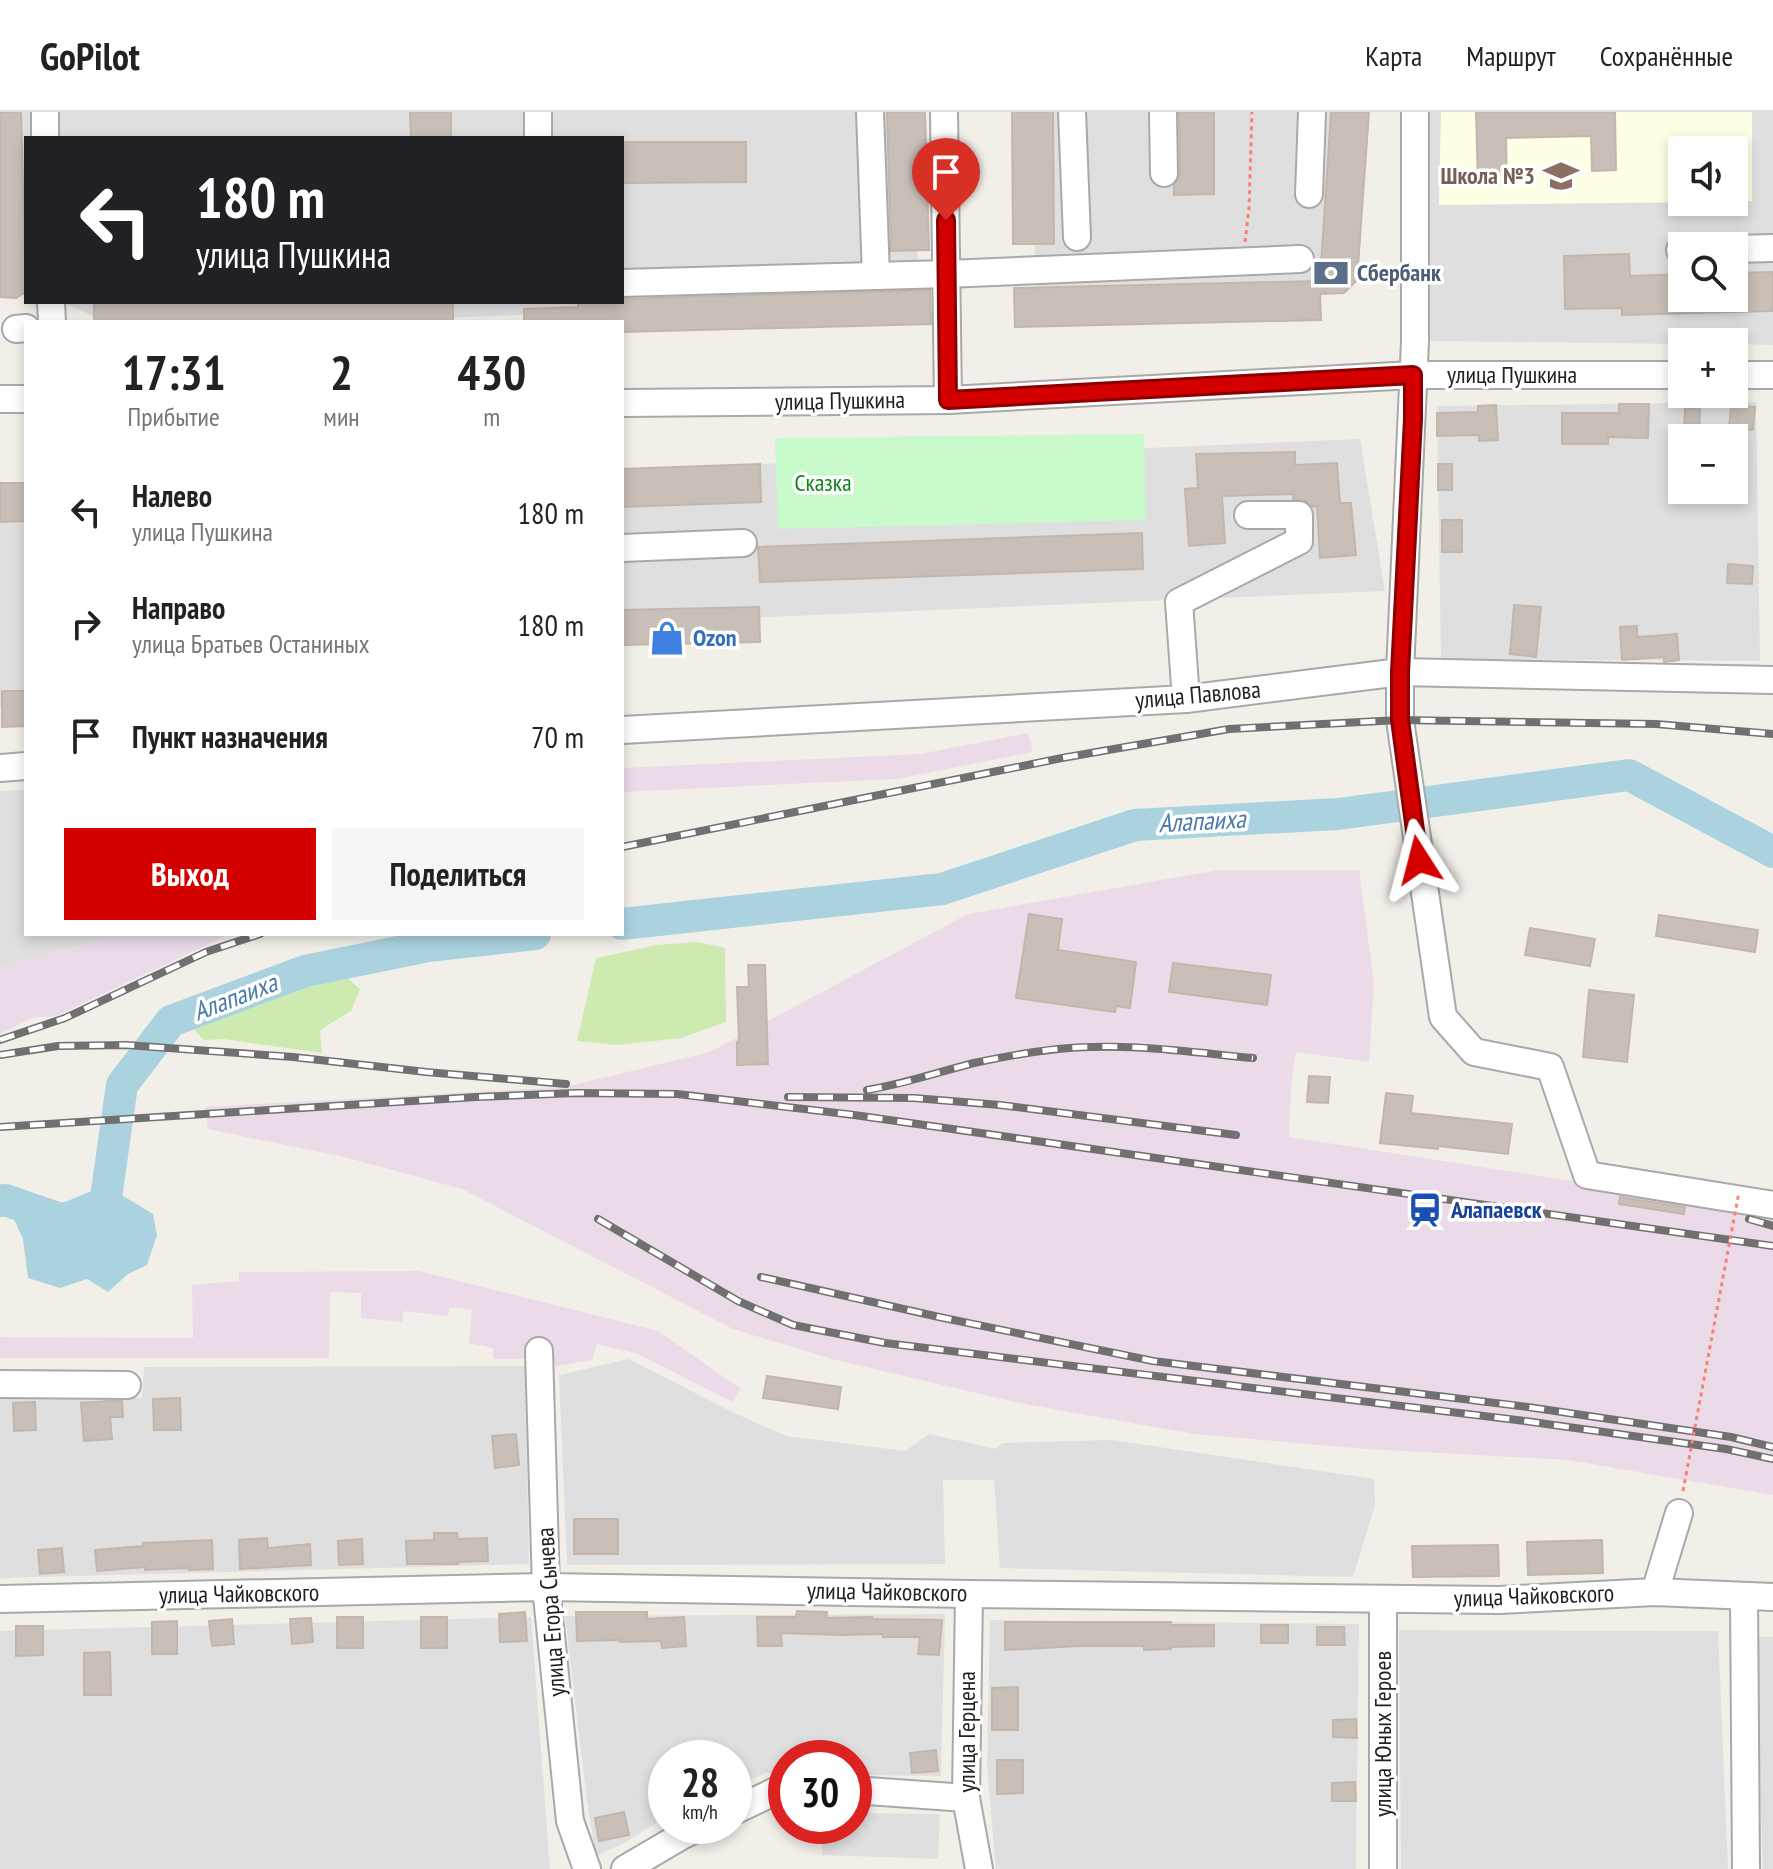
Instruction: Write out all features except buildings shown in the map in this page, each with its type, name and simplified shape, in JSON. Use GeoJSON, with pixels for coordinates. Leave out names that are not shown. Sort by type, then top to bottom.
{"type":"FeatureCollection","features":[{"type":"Feature","properties":{"kind":"street"},"geometry":{"type":"LineString","coordinates":[[45,112],[45,136]]}},
{"type":"Feature","properties":{"kind":"street"},"geometry":{"type":"LineString","coordinates":[[538,112],[538,136]]}},
{"type":"Feature","properties":{"kind":"street"},"geometry":{"type":"LineString","coordinates":[[870,112],[876,276]]}},
{"type":"Feature","properties":{"kind":"street"},"geometry":{"type":"LineString","coordinates":[[944,112],[948,400]]}},
{"type":"Feature","properties":{"kind":"street"},"geometry":{"type":"LineString","coordinates":[[1072,112],[1077,237]]}},
{"type":"Feature","properties":{"kind":"street"},"geometry":{"type":"LineString","coordinates":[[1163,112],[1164,173]]}},
{"type":"Feature","properties":{"kind":"street"},"geometry":{"type":"LineString","coordinates":[[1309,194],[1312,112]]}},
{"type":"Feature","properties":{"kind":"street"},"geometry":{"type":"LineString","coordinates":[[1415,112],[1415,341],[1400,720],[1443,1017],[1474,1052],[1550,1067],[1587,1175],[1773,1205]]}},
{"type":"Feature","properties":{"kind":"street"},"geometry":{"type":"LineString","coordinates":[[1748,249],[1773,248]]}},
{"type":"Feature","properties":{"kind":"street"},"geometry":{"type":"LineString","coordinates":[[624,283],[947,274],[1300,259]]}},
{"type":"Feature","properties":{"kind":"street","name":"улица Пушкина"},"geometry":{"type":"LineString","coordinates":[[624,403],[948,400],[1413,375],[1668,375]]}},
{"type":"Feature","properties":{"kind":"street"},"geometry":{"type":"LineString","coordinates":[[1748,375],[1773,375]]}},
{"type":"Feature","properties":{"kind":"street"},"geometry":{"type":"LineString","coordinates":[[0,399],[24,399]]}},
{"type":"Feature","properties":{"kind":"street"},"geometry":{"type":"LineString","coordinates":[[1186,699],[1179,602],[1299,541],[1299,515],[1248,515]]}},
{"type":"Feature","properties":{"kind":"street"},"geometry":{"type":"LineString","coordinates":[[624,548],[743,543]]}},
{"type":"Feature","properties":{"kind":"street","name":"улица Павлова"},"geometry":{"type":"LineString","coordinates":[[624,730],[1186,699],[1400,672],[1773,680]]}},
{"type":"Feature","properties":{"kind":"street"},"geometry":{"type":"LineString","coordinates":[[0,768],[24,766]]}},
{"type":"Feature","properties":{"kind":"street","name":"улица Егора Сычева"},"geometry":{"type":"LineString","coordinates":[[539,1351],[546,1587],[570,1821],[587,1869]]}},
{"type":"Feature","properties":{"kind":"street"},"geometry":{"type":"LineString","coordinates":[[0,1384],[127,1385]]}},
{"type":"Feature","properties":{"kind":"street"},"geometry":{"type":"LineString","coordinates":[[1655,1592],[1679,1513]]}},
{"type":"Feature","properties":{"kind":"street","name":"улица Чайковского"},"geometry":{"type":"LineString","coordinates":[[0,1599],[546,1587],[1499,1600],[1655,1592],[1773,1597]]}},
{"type":"Feature","properties":{"kind":"street","name":"улица Герцена"},"geometry":{"type":"LineString","coordinates":[[969,1594],[966,1798],[979,1869]]}},
{"type":"Feature","properties":{"kind":"street"},"geometry":{"type":"LineString","coordinates":[[1744,1596],[1746,1869]]}},
{"type":"Feature","properties":{"kind":"street","name":"улица Юных Героев"},"geometry":{"type":"LineString","coordinates":[[1383,1599],[1383,1869]]}},
{"type":"Feature","properties":{"kind":"street"},"geometry":{"type":"LineString","coordinates":[[872,1791],[966,1798]]}},
{"type":"Feature","properties":{"kind":"street"},"geometry":{"type":"LineString","coordinates":[[625,1869],[669,1844]]}},
{"type":"Feature","properties":{"kind":"path"},"geometry":{"type":"LineString","coordinates":[[1243,261],[1249,208],[1252,112]]}},
{"type":"Feature","properties":{"kind":"path"},"geometry":{"type":"LineString","coordinates":[[1686,1475],[1739,1192]]}},
{"type":"Feature","properties":{"kind":"shaded area"},"geometry":{"type":"Polygon","coordinates":[[[6,112],[917,112],[918,301],[383,320],[102,320],[66,304],[624,304],[624,136],[24,136],[24,285],[13,280],[6,112]]]}},
{"type":"Feature","properties":{"kind":"shaded area"},"geometry":{"type":"Polygon","coordinates":[[[1027,112],[1348,112],[1339,259],[1286,302],[1038,312],[1027,112]]]}},
{"type":"Feature","properties":{"kind":"shaded area"},"geometry":{"type":"Polygon","coordinates":[[[1429,112],[1773,112],[1773,345],[1748,344],[1748,328],[1668,328],[1668,344],[1430,341],[1429,112]]]}},
{"type":"Feature","properties":{"kind":"shaded area","name":"Школа №3"},"geometry":{"type":"Polygon","coordinates":[[[1441,112],[1752,112],[1752,201],[1748,201],[1748,136],[1668,136],[1668,202],[1439,205],[1441,112]]]}},
{"type":"Feature","properties":{"kind":"shaded area"},"geometry":{"type":"Polygon","coordinates":[[[1748,402],[1756,402],[1760,661],[1441,659],[1437,406],[1668,403],[1668,408],[1748,408],[1748,402]]]}},
{"type":"Feature","properties":{"kind":"shaded area"},"geometry":{"type":"Polygon","coordinates":[[[1360,439],[1385,591],[624,623],[624,470],[1360,439]]]}},
{"type":"Feature","properties":{"kind":"shaded area"},"geometry":{"type":"Polygon","coordinates":[[[24,494],[24,715],[0,707],[0,495],[24,494]]]}},
{"type":"Feature","properties":{"kind":"shaded area"},"geometry":{"type":"Polygon","coordinates":[[[1028,733],[1033,752],[896,779],[624,792],[624,768],[920,754],[1028,733]]]}},
{"type":"Feature","properties":{"kind":"shaded area"},"geometry":{"type":"Polygon","coordinates":[[[24,790],[24,936],[107,936],[92,943],[0,966],[0,791],[24,790]]]}},
{"type":"Feature","properties":{"kind":"shaded area"},"geometry":{"type":"Polygon","coordinates":[[[1218,870],[1359,870],[1374,984],[1369,1062],[1296,1052],[1289,1137],[1773,1212],[1773,1495],[1568,1460],[1366,1449],[1194,1434],[1019,1403],[832,1359],[733,1329],[462,1189],[344,1157],[208,1129],[205,1107],[565,1087],[710,1052],[968,914],[1218,870]]]}},
{"type":"Feature","properties":{"kind":"shaded area"},"geometry":{"type":"Polygon","coordinates":[[[107,936],[226,936],[56,1016],[32,1018],[0,1034],[0,966],[92,943],[107,936]]]}},
{"type":"Feature","properties":{"kind":"shaded area"},"geometry":{"type":"Polygon","coordinates":[[[419,1271],[658,1331],[741,1389],[732,1402],[638,1354],[597,1344],[592,1360],[557,1366],[524,1359],[493,1359],[493,1348],[469,1343],[472,1310],[450,1307],[448,1316],[404,1311],[402,1322],[361,1318],[361,1293],[330,1292],[329,1358],[0,1358],[0,1337],[193,1338],[192,1285],[239,1281],[239,1272],[419,1271]]]}},
{"type":"Feature","properties":{"kind":"shaded area"},"geometry":{"type":"Polygon","coordinates":[[[629,1359],[786,1436],[905,1451],[929,1434],[996,1449],[1002,1443],[1112,1440],[1374,1479],[1375,1505],[1353,1577],[1000,1568],[994,1480],[943,1480],[945,1564],[567,1565],[559,1375],[629,1359]]]}},
{"type":"Feature","properties":{"kind":"shaded area"},"geometry":{"type":"Polygon","coordinates":[[[525,1366],[529,1564],[0,1578],[0,1397],[142,1398],[144,1367],[525,1366]]]}},
{"type":"Feature","properties":{"kind":"shaded area"},"geometry":{"type":"Polygon","coordinates":[[[945,1614],[941,1776],[872,1775],[872,1740],[768,1740],[768,1773],[752,1779],[752,1740],[648,1740],[648,1828],[596,1856],[565,1616],[945,1614]]]}},
{"type":"Feature","properties":{"kind":"shaded area"},"geometry":{"type":"Polygon","coordinates":[[[531,1617],[550,1869],[0,1869],[0,1631],[531,1617]]]}},
{"type":"Feature","properties":{"kind":"shaded area"},"geometry":{"type":"Polygon","coordinates":[[[990,1620],[1359,1624],[1356,1869],[996,1869],[987,1767],[990,1620]]]}},
{"type":"Feature","properties":{"kind":"shaded area"},"geometry":{"type":"Polygon","coordinates":[[[1399,1630],[1718,1631],[1728,1869],[1401,1869],[1399,1630]]]}},
{"type":"Feature","properties":{"kind":"shaded area"},"geometry":{"type":"Polygon","coordinates":[[[1755,1637],[1773,1637],[1773,1869],[1763,1869],[1755,1637]]]}},
{"type":"Feature","properties":{"kind":"shaded area"},"geometry":{"type":"Polygon","coordinates":[[[872,1813],[940,1814],[938,1859],[822,1855],[822,1844],[872,1844],[872,1813]]]}},
{"type":"Feature","properties":{"kind":"green space","name":"Сказка"},"geometry":{"type":"Polygon","coordinates":[[[1144,434],[1146,520],[778,529],[775,438],[1144,434]]]}},
{"type":"Feature","properties":{"kind":"green space"},"geometry":{"type":"Polygon","coordinates":[[[697,942],[725,948],[726,1022],[681,1038],[617,1045],[577,1041],[596,958],[657,945],[697,942]]]}},
{"type":"Feature","properties":{"kind":"green space"},"geometry":{"type":"Polygon","coordinates":[[[345,976],[360,989],[351,1011],[320,1030],[322,1053],[223,1039],[204,1040],[190,1025],[266,993],[345,976]]]}},
{"type":"Feature","properties":{"kind":"water"},"geometry":{"type":"Polygon","coordinates":[[[99,1188],[120,1194],[153,1214],[157,1235],[147,1265],[128,1274],[108,1292],[87,1279],[60,1288],[28,1278],[23,1239],[5,1200],[21,1207],[65,1202],[99,1188]]]}},
{"type":"Feature","properties":{"kind":"waterway","name":"Алапаиха"},"geometry":{"type":"LineString","coordinates":[[624,924],[942,889],[1135,825],[1338,814],[1629,775],[1773,852]]}},
{"type":"Feature","properties":{"kind":"waterway","name":"Алапаиха"},"geometry":{"type":"LineString","coordinates":[[0,1201],[5,1200],[101,1233],[122,1085],[171,1021],[305,971],[428,946],[517,936]]}},
{"type":"Feature","properties":{"kind":"railway"},"geometry":{"type":"LineString","coordinates":[[624,847],[1062,758],[1229,729],[1400,720],[1656,724],[1773,734]]}},
{"type":"Feature","properties":{"kind":"railway"},"geometry":{"type":"LineString","coordinates":[[0,1040],[65,1018],[206,952],[254,936]]}},
{"type":"Feature","properties":{"kind":"railway"},"geometry":{"type":"LineString","coordinates":[[0,1055],[58,1046],[126,1045],[293,1057],[566,1084]]}},
{"type":"Feature","properties":{"kind":"railway"},"geometry":{"type":"LineString","coordinates":[[867,1090],[974,1063],[1082,1047],[1131,1047],[1253,1058]]}},
{"type":"Feature","properties":{"kind":"railway"},"geometry":{"type":"LineString","coordinates":[[0,1127],[476,1097],[576,1093],[677,1094],[854,1115],[1773,1246]]}},
{"type":"Feature","properties":{"kind":"railway"},"geometry":{"type":"LineString","coordinates":[[788,1097],[914,1098],[1000,1105],[1236,1135]]}},
{"type":"Feature","properties":{"kind":"railway"},"geometry":{"type":"LineString","coordinates":[[598,1219],[738,1301],[793,1325],[885,1343],[1525,1421],[1726,1449],[1773,1459]]}},
{"type":"Feature","properties":{"kind":"railway"},"geometry":{"type":"LineString","coordinates":[[1749,1219],[1773,1226]]}},
{"type":"Feature","properties":{"kind":"railway"},"geometry":{"type":"LineString","coordinates":[[761,1277],[1153,1361],[1528,1407],[1731,1437],[1773,1447]]}},
{"type":"Feature","properties":{"kind":"place","name":"Школа №3"},"geometry":{"type":"Point","coordinates":[1561,176]}},
{"type":"Feature","properties":{"kind":"place","name":"Сбербанк"},"geometry":{"type":"Point","coordinates":[1331,273]}},
{"type":"Feature","properties":{"kind":"place","name":"Ozon"},"geometry":{"type":"Point","coordinates":[667,638]}},
{"type":"Feature","properties":{"kind":"place","name":"Алапаевск"},"geometry":{"type":"Point","coordinates":[1425,1210]}},
{"type":"Feature","properties":{"kind":"route"},"geometry":{"type":"LineString","coordinates":[[946,220],[948,400],[1413,375],[1400,720],[1419,860]]}}]}
